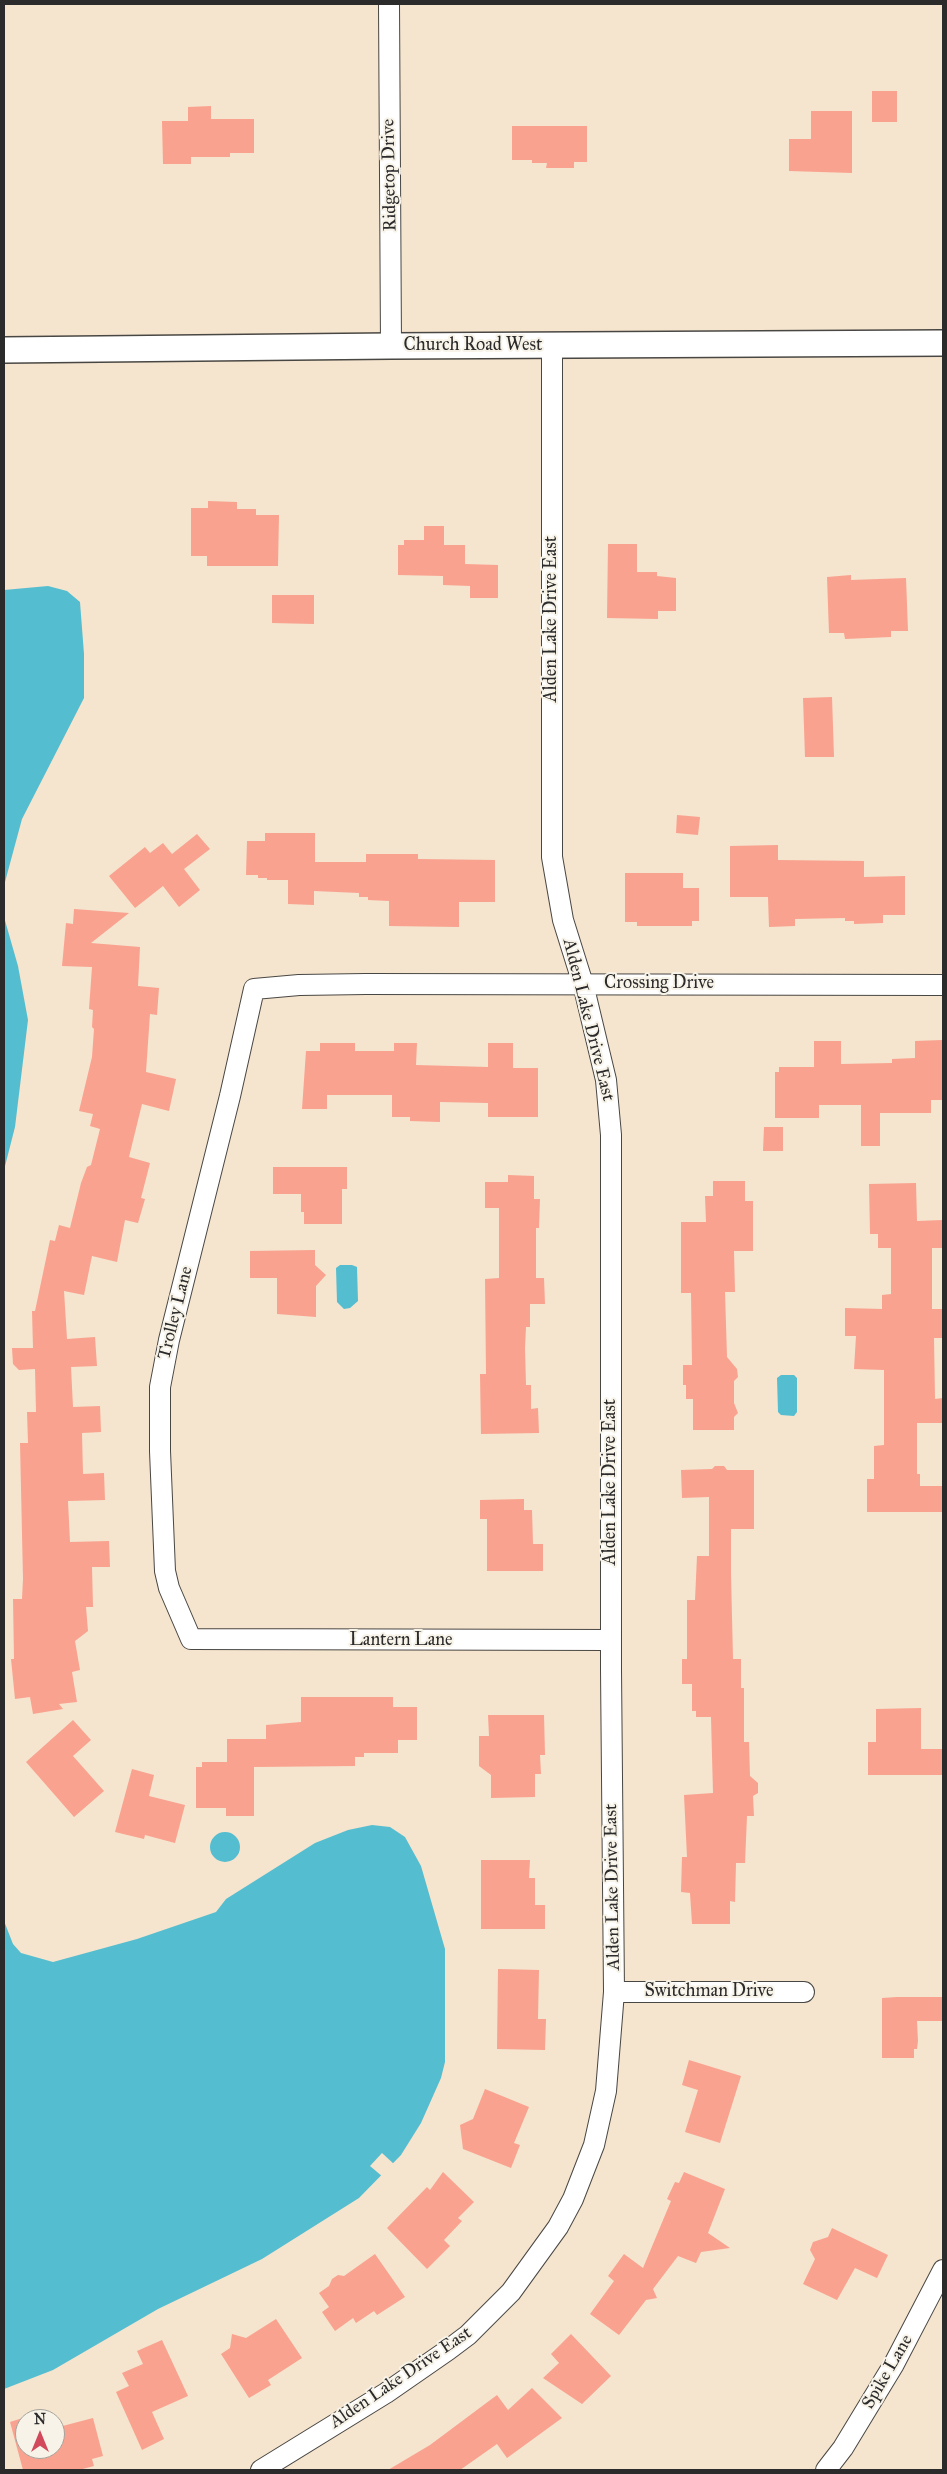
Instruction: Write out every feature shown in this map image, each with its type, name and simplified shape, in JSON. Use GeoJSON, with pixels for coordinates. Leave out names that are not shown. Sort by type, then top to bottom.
{"type":"FeatureCollection","features":[{"type":"Feature","properties":{"kind":"street","name":"Ridgetop Drive"},"geometry":{"type":"LineString","coordinates":[[389,4],[392,346]]}},
{"type":"Feature","properties":{"kind":"street","name":"Church Road West"},"geometry":{"type":"LineString","coordinates":[[4,350],[943,343]]}},
{"type":"Feature","properties":{"kind":"street","name":"Alden Lake Drive East"},"geometry":{"type":"LineString","coordinates":[[261,2470],[386,2393],[468,2335],[510,2292],[529,2270],[558,2227],[570,2204],[594,2145],[608,2082],[614,1992],[611,1640],[611,1135],[606,1080],[583,984],[563,920],[552,857],[552,346]]}},
{"type":"Feature","properties":{"kind":"street","name":"Crossing Drive"},"geometry":{"type":"LineString","coordinates":[[254,989],[299,984],[943,985]]}},
{"type":"Feature","properties":{"kind":"street","name":"Trolley Lane"},"geometry":{"type":"LineString","coordinates":[[191,1640],[169,1588],[165,1571],[160,1451],[160,1387],[165,1355],[230,1096],[254,989]]}},
{"type":"Feature","properties":{"kind":"street","name":"Lantern Lane"},"geometry":{"type":"LineString","coordinates":[[191,1640],[611,1640]]}},
{"type":"Feature","properties":{"kind":"street","name":"Switchman Drive"},"geometry":{"type":"LineString","coordinates":[[614,1992],[804,1992]]}},
{"type":"Feature","properties":{"kind":"street","name":"Spike Lane"},"geometry":{"type":"LineString","coordinates":[[826,2470],[843,2448],[894,2364],[943,2270]]}},
{"type":"Feature","properties":{"kind":"water"},"geometry":{"type":"Polygon","coordinates":[[[48,586],[67,591],[80,602],[84,654],[84,698],[22,819],[5,882],[4,917],[4,590],[48,586]]]}},
{"type":"Feature","properties":{"kind":"water"},"geometry":{"type":"Polygon","coordinates":[[[4,917],[18,966],[28,1020],[15,1127],[4,1170],[4,917]]]}},
{"type":"Feature","properties":{"kind":"water"},"geometry":{"type":"Polygon","coordinates":[[[340,1265],[357,1267],[358,1301],[350,1308],[344,1309],[337,1302],[336,1268],[340,1265]]]}},
{"type":"Feature","properties":{"kind":"water"},"geometry":{"type":"Polygon","coordinates":[[[781,1375],[794,1375],[797,1378],[797,1412],[794,1416],[781,1415],[778,1412],[777,1378],[781,1375]]]}},
{"type":"Feature","properties":{"kind":"water"},"geometry":{"type":"Polygon","coordinates":[[[372,1825],[390,1827],[405,1837],[421,1866],[445,1949],[445,2062],[441,2078],[421,2123],[401,2155],[359,2198],[262,2259],[158,2309],[53,2370],[4,2389],[4,1921],[13,1944],[21,1953],[53,1962],[137,1939],[216,1912],[226,1899],[315,1843],[348,1830],[372,1825]]]}},
{"type":"Feature","properties":{"kind":"water"},"geometry":{"type":"Polygon","coordinates":[[[225,1832],[236,1836],[240,1847],[236,1858],[225,1862],[214,1858],[210,1847],[214,1836],[225,1832]]]}},
{"type":"Feature","properties":{"kind":"pier"},"geometry":{"type":"Polygon","coordinates":[[[382,2153],[395,2165],[383,2177],[370,2166],[382,2153]]]}},
{"type":"Feature","properties":{"kind":"building"},"geometry":{"type":"Polygon","coordinates":[[[872,91],[897,91],[897,122],[872,122],[872,91]]]}},
{"type":"Feature","properties":{"kind":"building"},"geometry":{"type":"Polygon","coordinates":[[[211,106],[211,119],[254,119],[254,153],[230,153],[230,157],[191,157],[191,164],[163,164],[162,121],[188,121],[188,107],[211,106]]]}},
{"type":"Feature","properties":{"kind":"building"},"geometry":{"type":"Polygon","coordinates":[[[811,111],[852,111],[852,173],[789,171],[789,139],[811,139],[811,111]]]}},
{"type":"Feature","properties":{"kind":"building"},"geometry":{"type":"Polygon","coordinates":[[[512,126],[587,126],[587,162],[574,162],[574,168],[546,168],[547,163],[532,163],[532,160],[512,160],[512,126]]]}},
{"type":"Feature","properties":{"kind":"building"},"geometry":{"type":"Polygon","coordinates":[[[208,501],[237,502],[237,509],[256,509],[256,515],[279,515],[278,566],[207,566],[207,556],[191,556],[191,508],[208,508],[208,501]]]}},
{"type":"Feature","properties":{"kind":"building"},"geometry":{"type":"Polygon","coordinates":[[[424,526],[444,526],[444,545],[465,545],[465,564],[498,565],[498,598],[470,598],[470,586],[443,585],[443,576],[398,575],[398,545],[404,545],[404,540],[424,540],[424,526]]]}},
{"type":"Feature","properties":{"kind":"building"},"geometry":{"type":"Polygon","coordinates":[[[608,544],[637,544],[637,572],[657,572],[657,576],[676,578],[676,611],[658,611],[658,619],[607,618],[608,544]]]}},
{"type":"Feature","properties":{"kind":"building"},"geometry":{"type":"Polygon","coordinates":[[[851,575],[851,580],[906,578],[908,631],[891,631],[891,637],[845,639],[844,633],[829,633],[827,577],[851,575]]]}},
{"type":"Feature","properties":{"kind":"building"},"geometry":{"type":"Polygon","coordinates":[[[272,595],[314,595],[314,624],[272,623],[272,595]]]}},
{"type":"Feature","properties":{"kind":"building"},"geometry":{"type":"Polygon","coordinates":[[[832,697],[834,757],[805,757],[803,698],[832,697]]]}},
{"type":"Feature","properties":{"kind":"building"},"geometry":{"type":"Polygon","coordinates":[[[677,815],[700,817],[698,835],[676,833],[677,815]]]}},
{"type":"Feature","properties":{"kind":"building"},"geometry":{"type":"Polygon","coordinates":[[[265,833],[315,833],[315,862],[366,862],[366,854],[418,854],[418,859],[495,860],[495,902],[459,902],[459,927],[389,926],[389,901],[368,900],[368,897],[359,897],[359,893],[314,891],[314,905],[288,904],[288,880],[267,880],[267,878],[258,878],[258,875],[246,875],[247,841],[265,841],[265,833]]]}},
{"type":"Feature","properties":{"kind":"building"},"geometry":{"type":"Polygon","coordinates":[[[197,834],[210,849],[184,869],[200,890],[179,907],[163,886],[135,908],[109,876],[145,847],[150,853],[163,843],[172,854],[197,834]]]}},
{"type":"Feature","properties":{"kind":"building"},"geometry":{"type":"Polygon","coordinates":[[[778,845],[778,860],[864,861],[864,877],[905,876],[905,915],[883,915],[883,923],[854,924],[854,921],[845,921],[845,918],[795,919],[795,926],[769,927],[768,897],[730,897],[730,846],[778,845]]]}},
{"type":"Feature","properties":{"kind":"building"},"geometry":{"type":"Polygon","coordinates":[[[625,873],[683,873],[683,888],[699,888],[699,921],[692,921],[692,926],[637,926],[637,922],[625,922],[625,873]]]}},
{"type":"Feature","properties":{"kind":"building"},"geometry":{"type":"Polygon","coordinates":[[[74,909],[129,913],[91,943],[140,947],[138,986],[159,988],[157,1015],[150,1014],[146,1072],[176,1079],[169,1111],[142,1104],[129,1157],[150,1163],[141,1198],[145,1199],[138,1223],[125,1220],[117,1262],[92,1256],[84,1295],[64,1291],[67,1339],[95,1337],[97,1366],[71,1367],[73,1407],[100,1406],[101,1432],[82,1433],[83,1474],[104,1473],[105,1500],[68,1501],[70,1542],[109,1541],[110,1567],[92,1567],[93,1607],[86,1607],[88,1631],[75,1641],[80,1670],[72,1672],[77,1702],[59,1704],[63,1709],[33,1714],[30,1697],[15,1699],[11,1659],[14,1659],[13,1599],[22,1599],[23,1579],[20,1443],[28,1443],[27,1412],[36,1412],[35,1369],[19,1370],[13,1364],[12,1348],[33,1348],[32,1311],[35,1311],[50,1240],[55,1241],[59,1225],[70,1228],[81,1183],[87,1167],[91,1165],[100,1129],[90,1126],[93,1114],[79,1111],[92,1057],[94,1029],[92,1027],[93,1010],[89,1009],[92,967],[62,966],[66,923],[73,924],[74,909]]]}},
{"type":"Feature","properties":{"kind":"building"},"geometry":{"type":"Polygon","coordinates":[[[942,1040],[943,1100],[931,1100],[931,1113],[880,1113],[880,1146],[861,1146],[861,1105],[819,1105],[819,1118],[775,1118],[775,1072],[779,1072],[779,1067],[814,1067],[814,1041],[841,1041],[841,1064],[892,1063],[892,1059],[915,1058],[915,1041],[942,1040]]]}},
{"type":"Feature","properties":{"kind":"building"},"geometry":{"type":"Polygon","coordinates":[[[320,1043],[355,1043],[355,1051],[394,1051],[394,1043],[417,1043],[416,1065],[488,1067],[488,1043],[513,1043],[513,1068],[538,1068],[538,1117],[488,1117],[488,1103],[440,1102],[440,1122],[410,1121],[410,1117],[392,1117],[392,1095],[327,1095],[327,1109],[302,1109],[306,1051],[320,1051],[320,1043]]]}},
{"type":"Feature","properties":{"kind":"building"},"geometry":{"type":"Polygon","coordinates":[[[764,1127],[783,1127],[783,1151],[763,1151],[764,1127]]]}},
{"type":"Feature","properties":{"kind":"building"},"geometry":{"type":"Polygon","coordinates":[[[273,1167],[347,1167],[347,1189],[342,1189],[342,1224],[304,1224],[304,1212],[301,1212],[301,1194],[273,1194],[273,1167]]]}},
{"type":"Feature","properties":{"kind":"building"},"geometry":{"type":"Polygon","coordinates":[[[508,1175],[534,1176],[534,1199],[540,1199],[539,1228],[536,1228],[536,1278],[544,1278],[545,1304],[530,1304],[530,1327],[526,1327],[525,1348],[526,1385],[531,1385],[531,1409],[538,1408],[539,1433],[481,1434],[480,1374],[486,1374],[485,1279],[499,1278],[499,1208],[485,1208],[485,1182],[508,1182],[508,1175]]]}},
{"type":"Feature","properties":{"kind":"building"},"geometry":{"type":"Polygon","coordinates":[[[713,1181],[745,1181],[745,1201],[753,1201],[753,1251],[734,1251],[735,1292],[725,1292],[727,1357],[737,1369],[738,1377],[734,1381],[734,1403],[738,1413],[734,1417],[734,1430],[693,1430],[693,1399],[686,1399],[686,1385],[683,1385],[683,1365],[692,1365],[691,1293],[681,1293],[681,1222],[706,1222],[705,1196],[713,1196],[713,1181]]]}},
{"type":"Feature","properties":{"kind":"building"},"geometry":{"type":"Polygon","coordinates":[[[916,1183],[917,1221],[943,1220],[943,1248],[932,1248],[932,1309],[943,1309],[943,1338],[934,1338],[935,1399],[943,1398],[943,1423],[917,1423],[917,1474],[920,1474],[920,1486],[943,1486],[943,1512],[867,1512],[867,1479],[874,1479],[874,1446],[884,1445],[884,1370],[854,1369],[856,1336],[845,1336],[845,1308],[882,1309],[882,1295],[891,1294],[891,1248],[878,1248],[878,1234],[870,1234],[869,1184],[916,1183]]]}},
{"type":"Feature","properties":{"kind":"building"},"geometry":{"type":"Polygon","coordinates":[[[315,1250],[315,1265],[326,1275],[316,1286],[316,1317],[277,1314],[277,1278],[250,1278],[250,1251],[315,1250]]]}},
{"type":"Feature","properties":{"kind":"building"},"geometry":{"type":"Polygon","coordinates":[[[715,1466],[724,1466],[727,1470],[754,1470],[754,1529],[731,1529],[731,1574],[733,1659],[741,1659],[741,1688],[744,1688],[744,1742],[749,1742],[750,1776],[758,1783],[758,1793],[753,1796],[754,1816],[747,1816],[745,1863],[736,1863],[735,1902],[730,1901],[730,1924],[692,1924],[690,1893],[681,1892],[682,1857],[687,1857],[684,1795],[713,1793],[711,1717],[696,1717],[696,1711],[692,1711],[692,1684],[682,1684],[682,1659],[687,1659],[687,1600],[695,1600],[697,1556],[709,1556],[709,1497],[682,1498],[681,1470],[712,1469],[715,1466]]]}},
{"type":"Feature","properties":{"kind":"building"},"geometry":{"type":"Polygon","coordinates":[[[524,1499],[524,1510],[532,1510],[533,1544],[543,1544],[543,1571],[487,1571],[487,1519],[480,1519],[480,1500],[524,1499]]]}},
{"type":"Feature","properties":{"kind":"building"},"geometry":{"type":"Polygon","coordinates":[[[301,1697],[393,1697],[393,1707],[417,1707],[417,1740],[398,1740],[398,1753],[364,1753],[364,1757],[355,1757],[355,1766],[254,1767],[254,1816],[226,1816],[226,1808],[196,1808],[196,1767],[202,1767],[202,1762],[227,1762],[227,1739],[266,1739],[266,1725],[301,1722],[301,1697]]]}},
{"type":"Feature","properties":{"kind":"building"},"geometry":{"type":"Polygon","coordinates":[[[921,1708],[921,1749],[943,1749],[943,1775],[868,1775],[868,1742],[876,1742],[876,1709],[921,1708]]]}},
{"type":"Feature","properties":{"kind":"building"},"geometry":{"type":"Polygon","coordinates":[[[488,1715],[544,1715],[545,1755],[540,1755],[541,1774],[535,1774],[535,1797],[491,1798],[491,1775],[479,1766],[479,1736],[489,1736],[488,1715]]]}},
{"type":"Feature","properties":{"kind":"building"},"geometry":{"type":"Polygon","coordinates":[[[73,1720],[91,1740],[73,1756],[104,1791],[74,1817],[26,1762],[73,1720]]]}},
{"type":"Feature","properties":{"kind":"building"},"geometry":{"type":"Polygon","coordinates":[[[132,1769],[154,1775],[149,1796],[185,1805],[175,1843],[145,1835],[144,1839],[115,1832],[132,1769]]]}},
{"type":"Feature","properties":{"kind":"building"},"geometry":{"type":"Polygon","coordinates":[[[481,1860],[530,1860],[529,1878],[535,1878],[535,1905],[545,1905],[545,1929],[481,1929],[481,1860]]]}},
{"type":"Feature","properties":{"kind":"building"},"geometry":{"type":"Polygon","coordinates":[[[498,1969],[539,1970],[538,2019],[546,2019],[545,2050],[497,2049],[498,1969]]]}},
{"type":"Feature","properties":{"kind":"building"},"geometry":{"type":"Polygon","coordinates":[[[943,1997],[943,2021],[917,2021],[918,2041],[917,2049],[914,2049],[914,2058],[882,2058],[882,1998],[943,1997]]]}},
{"type":"Feature","properties":{"kind":"building"},"geometry":{"type":"Polygon","coordinates":[[[689,2060],[741,2076],[720,2143],[685,2132],[698,2090],[682,2085],[689,2060]]]}},
{"type":"Feature","properties":{"kind":"building"},"geometry":{"type":"Polygon","coordinates":[[[485,2089],[529,2107],[514,2143],[520,2145],[511,2168],[463,2149],[460,2125],[473,2119],[485,2089]]]}},
{"type":"Feature","properties":{"kind":"building"},"geometry":{"type":"Polygon","coordinates":[[[443,2172],[474,2202],[458,2218],[462,2221],[444,2240],[450,2246],[427,2269],[387,2228],[427,2187],[430,2190],[443,2172]]]}},
{"type":"Feature","properties":{"kind":"building"},"geometry":{"type":"Polygon","coordinates":[[[684,2172],[725,2189],[708,2233],[730,2248],[701,2252],[696,2263],[678,2256],[653,2289],[657,2298],[646,2300],[619,2335],[590,2314],[614,2281],[608,2276],[624,2254],[643,2268],[671,2201],[667,2199],[675,2182],[679,2183],[684,2172]]]}},
{"type":"Feature","properties":{"kind":"building"},"geometry":{"type":"Polygon","coordinates":[[[832,2228],[888,2255],[877,2278],[855,2268],[837,2300],[803,2284],[815,2259],[810,2250],[813,2242],[828,2237],[832,2228]]]}},
{"type":"Feature","properties":{"kind":"building"},"geometry":{"type":"Polygon","coordinates":[[[375,2254],[405,2297],[377,2315],[374,2311],[356,2323],[353,2318],[335,2331],[322,2312],[329,2307],[319,2293],[329,2286],[332,2279],[338,2275],[344,2276],[375,2254]]]}},
{"type":"Feature","properties":{"kind":"building"},"geometry":{"type":"Polygon","coordinates":[[[276,2319],[302,2358],[268,2380],[271,2385],[249,2398],[221,2354],[230,2348],[232,2334],[246,2338],[276,2319]]]}},
{"type":"Feature","properties":{"kind":"building"},"geometry":{"type":"Polygon","coordinates":[[[571,2334],[611,2376],[582,2404],[543,2378],[559,2363],[551,2354],[571,2334]]]}},
{"type":"Feature","properties":{"kind":"building"},"geometry":{"type":"Polygon","coordinates":[[[162,2340],[188,2396],[152,2412],[164,2439],[142,2450],[116,2392],[129,2386],[122,2373],[143,2364],[137,2351],[162,2340]]]}},
{"type":"Feature","properties":{"kind":"building"},"geometry":{"type":"Polygon","coordinates":[[[532,2388],[562,2418],[507,2458],[497,2444],[460,2470],[388,2470],[430,2445],[497,2395],[508,2410],[532,2388]]]}},
{"type":"Feature","properties":{"kind":"building"},"geometry":{"type":"Polygon","coordinates":[[[93,2418],[103,2456],[92,2459],[94,2466],[79,2470],[23,2470],[20,2459],[65,2459],[65,2425],[93,2418]]]}},
{"type":"Feature","properties":{"kind":"building"},"geometry":{"type":"Polygon","coordinates":[[[15,2420],[15,2440],[10,2422],[15,2420]]]}}]}
